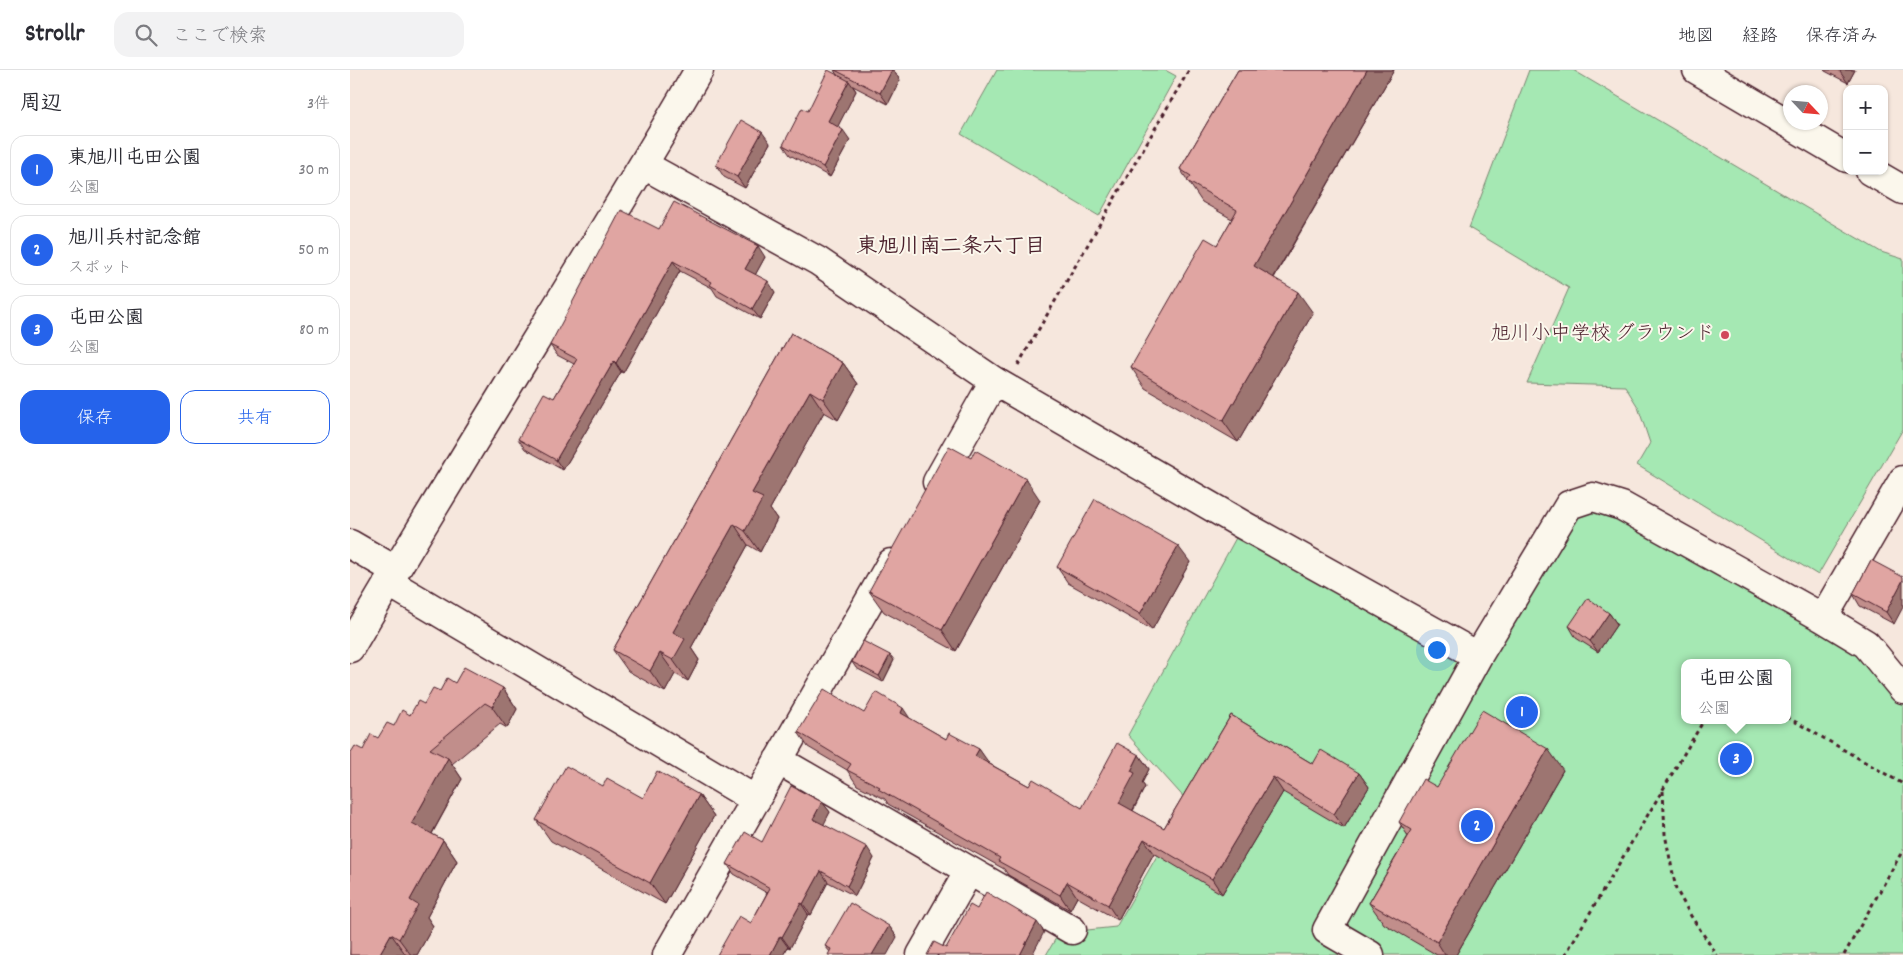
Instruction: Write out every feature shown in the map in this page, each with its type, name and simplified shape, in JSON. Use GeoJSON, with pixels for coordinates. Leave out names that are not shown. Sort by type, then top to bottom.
{"type":"FeatureCollection","features":[{"type":"Feature","properties":{"kind":"street"},"geometry":{"type":"LineString","coordinates":[[350,648],[700,70]]}},
{"type":"Feature","properties":{"kind":"street"},"geometry":{"type":"LineString","coordinates":[[1697,70],[1843,156]]}},
{"type":"Feature","properties":{"kind":"street"},"geometry":{"type":"LineString","coordinates":[[644,165],[818,261],[994,381],[1243,525],[1478,656]]}},
{"type":"Feature","properties":{"kind":"street"},"geometry":{"type":"LineString","coordinates":[[1877,175],[1903,190]]}},
{"type":"Feature","properties":{"kind":"street"},"geometry":{"type":"LineString","coordinates":[[924,504],[994,381]]}},
{"type":"Feature","properties":{"kind":"street"},"geometry":{"type":"LineString","coordinates":[[1823,618],[1903,480]]}},
{"type":"Feature","properties":{"kind":"street"},"geometry":{"type":"LineString","coordinates":[[1370,955],[1327,930],[1478,656],[1569,505],[1593,497],[1622,506],[1866,644],[1903,689]]}},
{"type":"Feature","properties":{"kind":"street"},"geometry":{"type":"LineString","coordinates":[[667,955],[905,538]]}},
{"type":"Feature","properties":{"kind":"street"},"geometry":{"type":"LineString","coordinates":[[350,544],[392,576],[756,800]]}},
{"type":"Feature","properties":{"kind":"street"},"geometry":{"type":"LineString","coordinates":[[778,760],[1072,930]]}},
{"type":"Feature","properties":{"kind":"street"},"geometry":{"type":"LineString","coordinates":[[921,955],[969,872]]}},
{"type":"Feature","properties":{"kind":"path"},"geometry":{"type":"LineString","coordinates":[[1018,365],[1189,70]]}},
{"type":"Feature","properties":{"kind":"path"},"geometry":{"type":"LineString","coordinates":[[1791,719],[1903,784]]}},
{"type":"Feature","properties":{"kind":"path"},"geometry":{"type":"LineString","coordinates":[[1565,955],[1702,724]]}},
{"type":"Feature","properties":{"kind":"path"},"geometry":{"type":"LineString","coordinates":[[1663,789],[1665,834],[1676,889],[1691,916],[1717,955]]}},
{"type":"Feature","properties":{"kind":"path"},"geometry":{"type":"LineString","coordinates":[[1844,955],[1903,850]]}},
{"type":"Feature","properties":{"kind":"green space"},"geometry":{"type":"Polygon","coordinates":[[[997,70],[1165,70],[1176,76],[1099,216],[961,134],[997,70]]]}},
{"type":"Feature","properties":{"kind":"green space","name":"旭川小中学校 グラウンド"},"geometry":{"type":"Polygon","coordinates":[[[1529,70],[1573,70],[1881,252],[1903,259],[1903,429],[1818,575],[1637,465],[1650,443],[1638,407],[1625,386],[1527,383],[1569,288],[1469,228],[1529,70]]]}},
{"type":"Feature","properties":{"kind":"green space"},"geometry":{"type":"Polygon","coordinates":[[[1593,497],[1866,644],[1903,689],[1903,955],[1046,955],[1059,933],[1116,927],[1188,802],[1128,735],[1243,525],[1478,656],[1569,505],[1593,497]]]}},
{"type":"Feature","properties":{"kind":"building"},"geometry":{"type":"Polygon","coordinates":[[[828,70],[849,81],[828,121],[843,130],[823,167],[783,145],[802,108],[808,111],[828,70]]]}},
{"type":"Feature","properties":{"kind":"building"},"geometry":{"type":"Polygon","coordinates":[[[835,70],[892,70],[880,93],[835,70]]]}},
{"type":"Feature","properties":{"kind":"building"},"geometry":{"type":"Polygon","coordinates":[[[1238,70],[1367,70],[1254,266],[1298,292],[1223,421],[1131,367],[1205,238],[1217,245],[1237,210],[1187,181],[1191,176],[1180,169],[1238,70]]]}},
{"type":"Feature","properties":{"kind":"building"},"geometry":{"type":"Polygon","coordinates":[[[741,120],[762,132],[737,177],[716,165],[741,120]]]}},
{"type":"Feature","properties":{"kind":"building"},"geometry":{"type":"Polygon","coordinates":[[[674,202],[758,246],[745,269],[768,281],[752,309],[710,285],[712,282],[673,261],[616,363],[614,361],[556,460],[518,439],[544,393],[554,398],[577,359],[550,345],[621,210],[659,229],[674,202]]]}},
{"type":"Feature","properties":{"kind":"building"},"geometry":{"type":"Polygon","coordinates":[[[791,333],[843,363],[823,399],[810,391],[752,493],[763,498],[745,531],[734,524],[673,632],[685,639],[673,660],[660,653],[650,671],[613,650],[791,333]]]}},
{"type":"Feature","properties":{"kind":"building"},"geometry":{"type":"Polygon","coordinates":[[[949,446],[971,458],[975,450],[1026,479],[942,630],[869,591],[949,446]]]}},
{"type":"Feature","properties":{"kind":"building"},"geometry":{"type":"Polygon","coordinates":[[[1095,499],[1178,546],[1140,614],[1057,567],[1095,499]]]}},
{"type":"Feature","properties":{"kind":"building"},"geometry":{"type":"Polygon","coordinates":[[[1871,560],[1903,577],[1886,612],[1853,594],[1871,560]]]}},
{"type":"Feature","properties":{"kind":"building"},"geometry":{"type":"Polygon","coordinates":[[[1588,598],[1609,613],[1590,641],[1569,626],[1588,598]]]}},
{"type":"Feature","properties":{"kind":"building"},"geometry":{"type":"Polygon","coordinates":[[[863,641],[890,655],[879,676],[852,662],[863,641]]]}},
{"type":"Feature","properties":{"kind":"building"},"geometry":{"type":"Polygon","coordinates":[[[464,667],[503,688],[492,707],[485,703],[430,749],[448,758],[412,823],[443,840],[410,900],[418,905],[399,939],[391,934],[379,955],[350,955],[350,754],[355,746],[363,750],[371,734],[378,738],[387,723],[394,726],[402,710],[410,715],[418,701],[424,704],[433,688],[440,691],[447,678],[455,683],[464,667]]]}},
{"type":"Feature","properties":{"kind":"building"},"geometry":{"type":"Polygon","coordinates":[[[824,689],[864,713],[876,692],[903,708],[901,713],[946,739],[949,733],[979,749],[975,756],[1029,786],[1033,779],[1082,808],[1117,743],[1139,755],[1131,771],[1135,773],[1119,803],[1164,828],[1231,715],[1313,764],[1321,750],[1359,773],[1334,814],[1273,777],[1212,879],[1144,839],[1108,905],[1067,882],[1060,895],[998,861],[1000,858],[878,789],[880,787],[847,770],[851,764],[798,732],[824,689]]]}},
{"type":"Feature","properties":{"kind":"building"},"geometry":{"type":"Polygon","coordinates":[[[1482,710],[1548,749],[1437,942],[1369,903],[1412,830],[1399,822],[1423,779],[1437,787],[1482,710]]]}},
{"type":"Feature","properties":{"kind":"building"},"geometry":{"type":"Polygon","coordinates":[[[566,766],[603,786],[607,778],[643,798],[657,771],[699,795],[650,883],[536,820],[566,766]]]}},
{"type":"Feature","properties":{"kind":"building"},"geometry":{"type":"Polygon","coordinates":[[[791,786],[822,802],[813,819],[867,847],[847,886],[821,871],[803,904],[801,903],[770,955],[717,955],[739,916],[751,923],[770,888],[727,864],[745,832],[762,842],[791,786]]]}},
{"type":"Feature","properties":{"kind":"building"},"geometry":{"type":"Polygon","coordinates":[[[986,892],[1037,922],[1020,955],[927,955],[934,942],[946,948],[970,905],[977,909],[986,892]]]}},
{"type":"Feature","properties":{"kind":"building"},"geometry":{"type":"Polygon","coordinates":[[[850,903],[889,926],[872,955],[828,955],[831,949],[825,946],[850,903]]]}},
{"type":"Feature","properties":{"kind":"place","name":"旭川小中学校 グラウンド"},"geometry":{"type":"Point","coordinates":[1725,335]}},
{"type":"Feature","properties":{"kind":"place","name":"東旭川屯田公園"},"geometry":{"type":"Point","coordinates":[1522,712]}},
{"type":"Feature","properties":{"kind":"place","name":"屯田公園"},"geometry":{"type":"Point","coordinates":[1736,759]}},
{"type":"Feature","properties":{"kind":"place","name":"旭川兵村記念館"},"geometry":{"type":"Point","coordinates":[1477,826]}},
{"type":"Feature","properties":{"kind":"district","name":"東旭川南二条六丁目"},"geometry":{"type":"Point","coordinates":[951,248]}}]}
